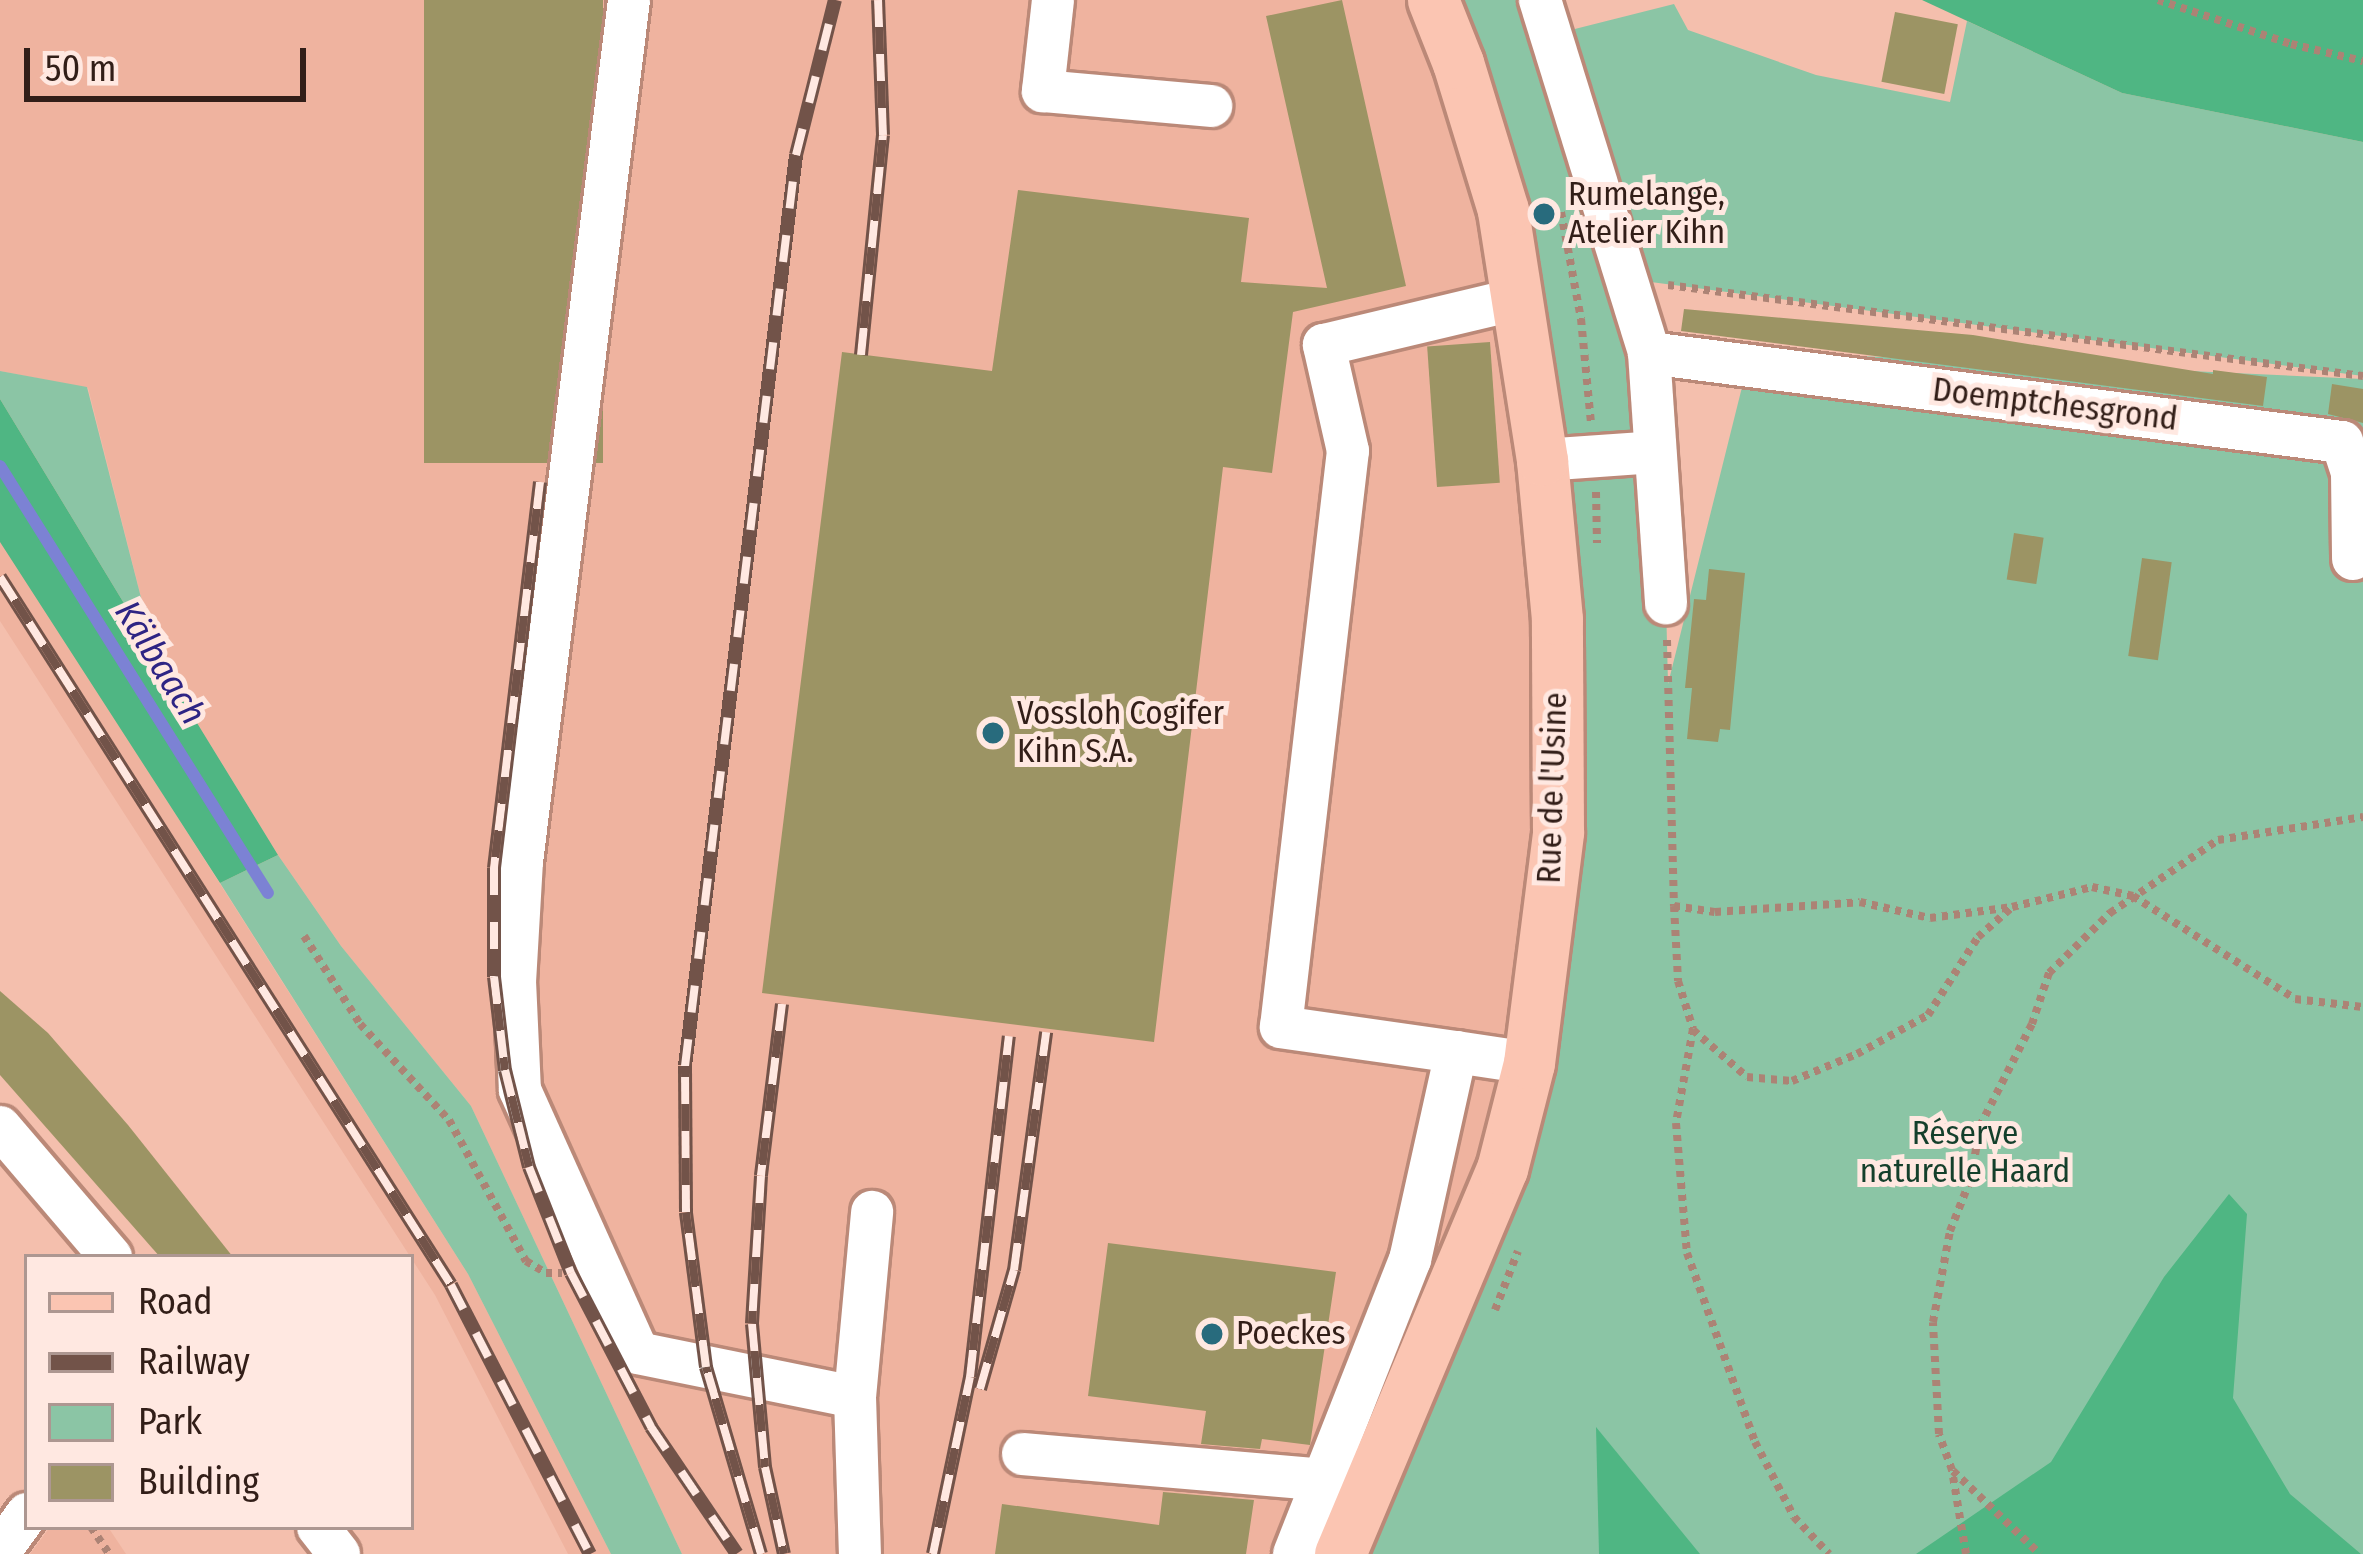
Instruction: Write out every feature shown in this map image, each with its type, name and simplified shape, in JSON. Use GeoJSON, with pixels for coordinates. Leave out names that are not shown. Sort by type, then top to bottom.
{"type":"FeatureCollection","features":[{"type":"Feature","properties":{"kind":"main road","name":"Rue de l'Usine"},"geometry":{"type":"LineString","coordinates":[[1340,1554],[1502,1169],[1529,1063],[1558,832],[1557,620],[1542,460],[1503,210],[1459,63],[1433,0]]}},
{"type":"Feature","properties":{"kind":"street"},"geometry":{"type":"LineString","coordinates":[[629,0],[521,861],[515,980],[520,1090],[638,1353],[855,1396]]}},
{"type":"Feature","properties":{"kind":"street"},"geometry":{"type":"LineString","coordinates":[[1053,0],[1043,91],[1211,106]]}},
{"type":"Feature","properties":{"kind":"street"},"geometry":{"type":"LineString","coordinates":[[1540,0],[1649,353],[1666,603]]}},
{"type":"Feature","properties":{"kind":"street"},"geometry":{"type":"LineString","coordinates":[[1517,299],[1324,345],[1348,452],[1281,1027],[1529,1063]]}},
{"type":"Feature","properties":{"kind":"street","name":"Doemptchesgrond"},"geometry":{"type":"LineString","coordinates":[[1649,353],[2342,442],[2352,472],[2353,559]]}},
{"type":"Feature","properties":{"kind":"street"},"geometry":{"type":"LineString","coordinates":[[1542,460],[1655,452]]}},
{"type":"Feature","properties":{"kind":"street"},"geometry":{"type":"LineString","coordinates":[[1294,1554],[1410,1260],[1456,1052]]}},
{"type":"Feature","properties":{"kind":"street"},"geometry":{"type":"LineString","coordinates":[[0,1127],[108,1254]]}},
{"type":"Feature","properties":{"kind":"street"},"geometry":{"type":"LineString","coordinates":[[860,1554],[855,1396],[872,1212]]}},
{"type":"Feature","properties":{"kind":"street"},"geometry":{"type":"LineString","coordinates":[[1023,1454],[1324,1480]]}},
{"type":"Feature","properties":{"kind":"street"},"geometry":{"type":"LineString","coordinates":[[0,1551],[24,1518]]}},
{"type":"Feature","properties":{"kind":"path"},"geometry":{"type":"LineString","coordinates":[[2158,0],[2290,44],[2363,61]]}},
{"type":"Feature","properties":{"kind":"path"},"geometry":{"type":"LineString","coordinates":[[1558,197],[1581,319],[1594,454]]}},
{"type":"Feature","properties":{"kind":"path"},"geometry":{"type":"LineString","coordinates":[[1626,279],[2363,376]]}},
{"type":"Feature","properties":{"kind":"path"},"geometry":{"type":"LineString","coordinates":[[1666,603],[1678,980],[1693,1029],[1676,1123],[1687,1253],[1755,1442],[1794,1517],[1829,1554]]}},
{"type":"Feature","properties":{"kind":"path"},"geometry":{"type":"LineString","coordinates":[[1966,1554],[1952,1471],[1939,1434],[1933,1322],[1950,1232],[1971,1178],[1980,1126],[2032,1024],[2049,973],[2133,896],[2218,840],[2363,817]]}},
{"type":"Feature","properties":{"kind":"path"},"geometry":{"type":"LineString","coordinates":[[1674,906],[1715,912],[1860,902],[1930,918],[2012,907],[2092,887],[2133,896],[2295,999],[2363,1007]]}},
{"type":"Feature","properties":{"kind":"path"},"geometry":{"type":"LineString","coordinates":[[1693,1029],[1747,1077],[1792,1081],[1857,1054],[1928,1015],[1978,937],[2012,907]]}},
{"type":"Feature","properties":{"kind":"path"},"geometry":{"type":"LineString","coordinates":[[304,936],[360,1024],[449,1120],[526,1261],[546,1273],[571,1273],[597,1264]]}},
{"type":"Feature","properties":{"kind":"path"},"geometry":{"type":"LineString","coordinates":[[1952,1471],[2040,1554]]}},
{"type":"Feature","properties":{"kind":"shaded area"},"geometry":{"type":"Polygon","coordinates":[[[0,0],[1433,0],[1542,460],[1529,1063],[1340,1554],[682,1554],[471,1106],[341,946],[278,855],[156,656],[88,388],[0,371],[0,0]]]}},
{"type":"Feature","properties":{"kind":"shaded area"},"geometry":{"type":"Polygon","coordinates":[[[0,538],[468,1274],[611,1554],[568,1554],[414,1262],[414,1254],[409,1254],[0,621],[0,538]]]}},
{"type":"Feature","properties":{"kind":"shaded area"},"geometry":{"type":"Polygon","coordinates":[[[48,1530],[110,1530],[126,1554],[30,1554],[48,1530]]]}},
{"type":"Feature","properties":{"kind":"green space","name":"Réserve naturelle Haard"},"geometry":{"type":"Polygon","coordinates":[[[1433,0],[1540,0],[1551,35],[1674,4],[1688,30],[1816,75],[1950,102],[1967,21],[2122,93],[2363,142],[2363,376],[1628,279],[1666,603],[1668,684],[1751,351],[2363,379],[2363,1554],[1340,1554],[1529,1063],[1542,460],[1433,0]]]}},
{"type":"Feature","properties":{"kind":"green space"},"geometry":{"type":"Polygon","coordinates":[[[1922,0],[2363,0],[2363,142],[2122,93],[1922,0]]]}},
{"type":"Feature","properties":{"kind":"green space"},"geometry":{"type":"Polygon","coordinates":[[[0,371],[87,387],[156,656],[0,399],[0,371]]]}},
{"type":"Feature","properties":{"kind":"green space"},"geometry":{"type":"Polygon","coordinates":[[[0,399],[278,855],[220,883],[0,542],[0,399]]]}},
{"type":"Feature","properties":{"kind":"green space"},"geometry":{"type":"Polygon","coordinates":[[[278,855],[341,946],[471,1106],[682,1554],[611,1554],[468,1274],[220,883],[278,855]]]}},
{"type":"Feature","properties":{"kind":"green space"},"geometry":{"type":"Polygon","coordinates":[[[2229,1194],[2247,1214],[2233,1398],[2290,1494],[2361,1554],[1916,1554],[2051,1462],[2164,1277],[2229,1194]]]}},
{"type":"Feature","properties":{"kind":"green space"},"geometry":{"type":"Polygon","coordinates":[[[1596,1427],[1700,1554],[1599,1554],[1596,1427]]]}},
{"type":"Feature","properties":{"kind":"building"},"geometry":{"type":"Polygon","coordinates":[[[424,0],[603,0],[603,463],[424,463],[424,0]]]}},
{"type":"Feature","properties":{"kind":"building","name":"Vossloh Cogifer Kihn S.A."},"geometry":{"type":"Polygon","coordinates":[[[1342,0],[1406,286],[1293,312],[1272,473],[1223,467],[1154,1042],[762,993],[842,352],[992,371],[1018,190],[1249,218],[1241,282],[1327,288],[1266,16],[1342,0]]]}},
{"type":"Feature","properties":{"kind":"building"},"geometry":{"type":"Polygon","coordinates":[[[1895,12],[1958,24],[1944,94],[1881,82],[1895,12]]]}},
{"type":"Feature","properties":{"kind":"building"},"geometry":{"type":"Polygon","coordinates":[[[1684,309],[1973,335],[2213,374],[2213,370],[2267,377],[2263,406],[1681,331],[1684,309]]]}},
{"type":"Feature","properties":{"kind":"building"},"geometry":{"type":"Polygon","coordinates":[[[1490,342],[1500,483],[1437,487],[1427,346],[1490,342]]]}},
{"type":"Feature","properties":{"kind":"building"},"geometry":{"type":"Polygon","coordinates":[[[2332,384],[2363,389],[2363,423],[2328,414],[2332,384]]]}},
{"type":"Feature","properties":{"kind":"building"},"geometry":{"type":"Polygon","coordinates":[[[2014,533],[2044,538],[2036,584],[2007,579],[2014,533]]]}},
{"type":"Feature","properties":{"kind":"building"},"geometry":{"type":"Polygon","coordinates":[[[2142,558],[2172,562],[2158,660],[2128,656],[2142,558]]]}},
{"type":"Feature","properties":{"kind":"building"},"geometry":{"type":"Polygon","coordinates":[[[1709,569],[1745,573],[1730,730],[1720,729],[1718,742],[1687,739],[1692,688],[1685,688],[1694,599],[1706,600],[1709,569]]]}},
{"type":"Feature","properties":{"kind":"building"},"geometry":{"type":"Polygon","coordinates":[[[0,991],[48,1033],[231,1254],[157,1254],[0,1075],[0,991]]]}},
{"type":"Feature","properties":{"kind":"building","name":"Poeckes"},"geometry":{"type":"Polygon","coordinates":[[[1108,1243],[1336,1272],[1310,1445],[1262,1439],[1260,1449],[1201,1444],[1206,1411],[1088,1396],[1108,1243]]]}},
{"type":"Feature","properties":{"kind":"building"},"geometry":{"type":"Polygon","coordinates":[[[1163,1492],[1254,1500],[1246,1554],[995,1554],[1002,1504],[1159,1525],[1163,1492]]]}},
{"type":"Feature","properties":{"kind":"waterway","name":"Kälbaach"},"geometry":{"type":"LineString","coordinates":[[0,466],[268,893]]}},
{"type":"Feature","properties":{"kind":"railway"},"geometry":{"type":"LineString","coordinates":[[761,1554],[706,1367],[686,1212],[685,1066],[796,155],[835,0]]}},
{"type":"Feature","properties":{"kind":"railway"},"geometry":{"type":"LineString","coordinates":[[861,355],[883,135],[878,0]]}},
{"type":"Feature","properties":{"kind":"railway"},"geometry":{"type":"LineString","coordinates":[[540,482],[494,868],[494,977],[505,1070],[529,1167],[571,1273],[651,1427],[737,1554]]}},
{"type":"Feature","properties":{"kind":"railway"},"geometry":{"type":"LineString","coordinates":[[0,577],[451,1285],[590,1554]]}},
{"type":"Feature","properties":{"kind":"railway"},"geometry":{"type":"LineString","coordinates":[[782,1004],[761,1176],[752,1324],[765,1467],[784,1554]]}},
{"type":"Feature","properties":{"kind":"railway"},"geometry":{"type":"LineString","coordinates":[[980,1389],[1014,1270],[1046,1032]]}},
{"type":"Feature","properties":{"kind":"railway"},"geometry":{"type":"LineString","coordinates":[[933,1554],[970,1377],[1009,1036]]}},
{"type":"Feature","properties":{"kind":"place","name":"Rumelange, Atelier Kihn"},"geometry":{"type":"Point","coordinates":[1544,214]}},
{"type":"Feature","properties":{"kind":"place","name":"Vossloh Cogifer Kihn S.A."},"geometry":{"type":"Point","coordinates":[993,733]}},
{"type":"Feature","properties":{"kind":"place","name":"Poeckes"},"geometry":{"type":"Point","coordinates":[1212,1334]}}]}
